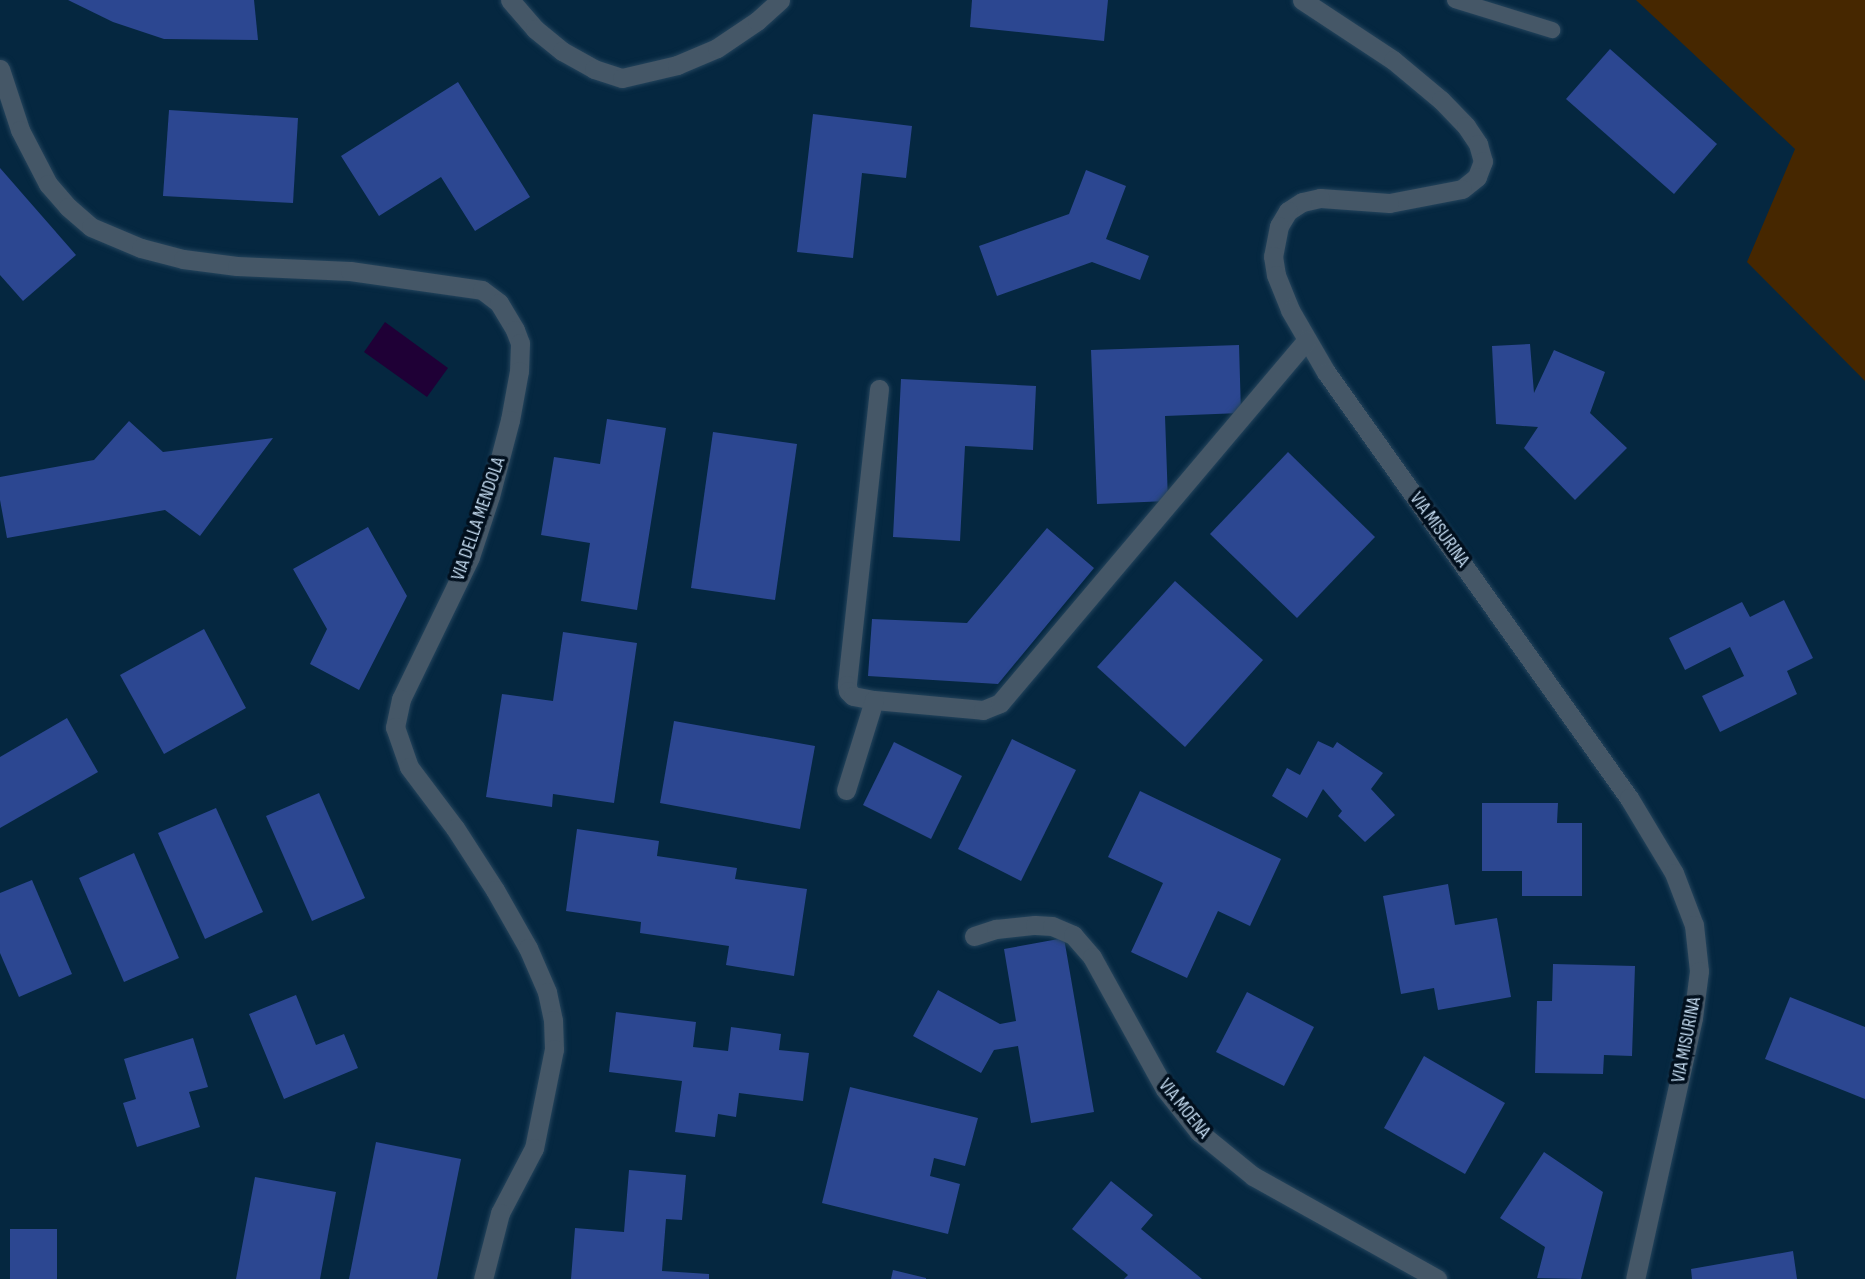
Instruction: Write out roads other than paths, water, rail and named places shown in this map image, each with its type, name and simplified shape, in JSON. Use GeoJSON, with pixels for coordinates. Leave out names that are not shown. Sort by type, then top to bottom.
{"type":"FeatureCollection","features":[{"type":"Feature","properties":{"kind":"street"},"geometry":{"type":"LineString","coordinates":[[510,0],[535,29],[562,51],[594,69],[622,78],[677,65],[717,48],[757,21],[780,0]]}},
{"type":"Feature","properties":{"kind":"street","name":"VIA MISURINA"},"geometry":{"type":"LineString","coordinates":[[1302,0],[1393,60],[1441,100],[1466,126],[1478,144],[1483,161],[1477,177],[1462,189],[1389,202],[1320,198],[1302,202],[1289,211],[1279,226],[1273,256],[1281,287],[1326,372],[1629,798],[1674,873],[1690,910],[1698,956],[1695,1003],[1635,1279]]}},
{"type":"Feature","properties":{"kind":"street","name":"VIA DELLA MENDOLA"},"geometry":{"type":"LineString","coordinates":[[0,69],[20,130],[48,184],[68,207],[92,227],[141,248],[183,258],[237,266],[350,271],[482,290],[499,303],[516,330],[520,343],[519,371],[510,420],[490,496],[470,557],[401,699],[395,727],[409,767],[455,828],[528,948],[547,992],[553,1020],[554,1049],[534,1148],[500,1213],[483,1279]]}},
{"type":"Feature","properties":{"kind":"street"},"geometry":{"type":"LineString","coordinates":[[879,388],[846,685],[853,696],[874,701],[983,710],[1000,703],[1307,340]]}},
{"type":"Feature","properties":{"kind":"street"},"geometry":{"type":"LineString","coordinates":[[846,790],[874,701]]}},
{"type":"Feature","properties":{"kind":"street","name":"VIA MOENA"},"geometry":{"type":"LineString","coordinates":[[974,936],[996,929],[1035,925],[1052,926],[1073,935],[1092,957],[1165,1089],[1199,1132],[1253,1176],[1437,1279]]}},
{"type":"Feature","properties":{"kind":"lane"},"geometry":{"type":"LineString","coordinates":[[1455,0],[1552,30]]}}]}
